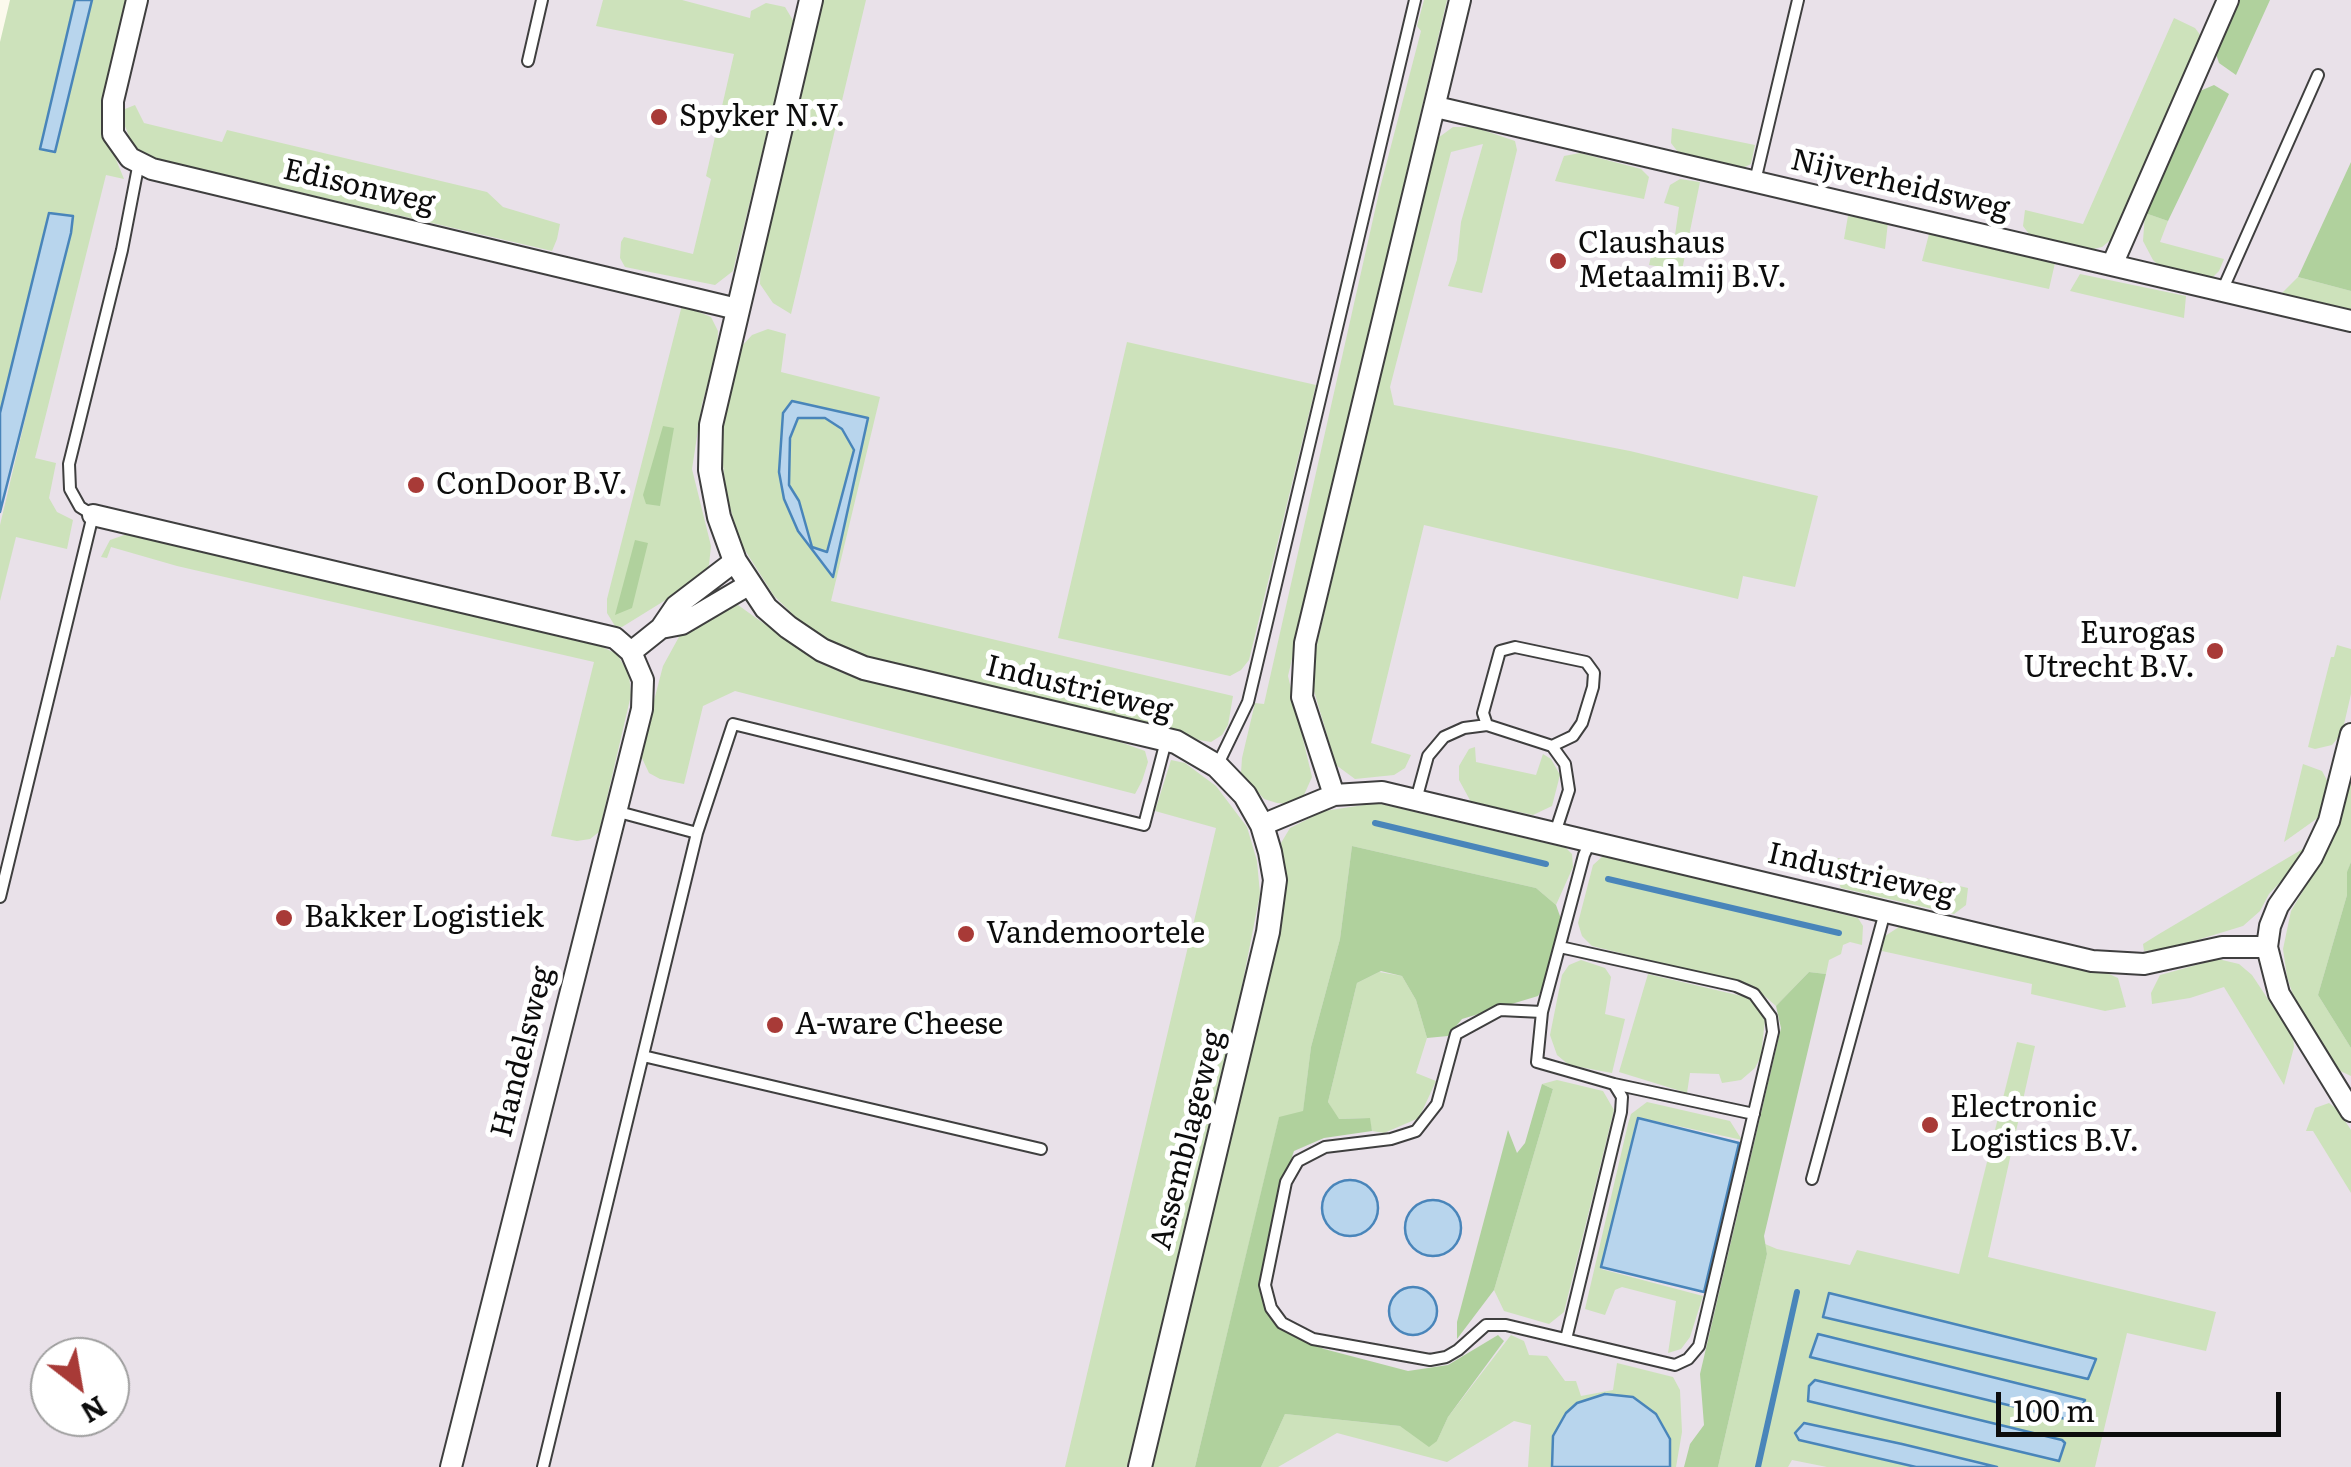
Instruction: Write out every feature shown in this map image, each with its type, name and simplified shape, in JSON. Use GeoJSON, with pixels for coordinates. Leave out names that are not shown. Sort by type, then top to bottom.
{"type":"FeatureCollection","features":[{"type":"Feature","properties":{"kind":"street"},"geometry":{"type":"LineString","coordinates":[[137,0],[113,101],[114,134],[130,158],[139,162]]}},
{"type":"Feature","properties":{"kind":"street","name":"Industrieweg"},"geometry":{"type":"LineString","coordinates":[[811,0],[711,425],[710,470],[719,517],[735,561],[766,608],[822,650],[864,668],[1176,742],[1217,766],[1244,795],[1262,825],[1334,796],[1382,792],[2111,963],[2158,962],[2222,947],[2268,947]]}},
{"type":"Feature","properties":{"kind":"street"},"geometry":{"type":"LineString","coordinates":[[1334,796],[1302,697],[1305,643],[1460,0]]}},
{"type":"Feature","properties":{"kind":"street"},"geometry":{"type":"LineString","coordinates":[[2112,264],[2228,0]]}},
{"type":"Feature","properties":{"kind":"street","name":"Nijverheidsweg"},"geometry":{"type":"LineString","coordinates":[[1436,107],[2351,321]]}},
{"type":"Feature","properties":{"kind":"street","name":"Edisonweg"},"geometry":{"type":"LineString","coordinates":[[139,162],[171,173],[737,309]]}},
{"type":"Feature","properties":{"kind":"street"},"geometry":{"type":"LineString","coordinates":[[93,515],[615,638],[631,652],[660,628],[676,606],[735,561]]}},
{"type":"Feature","properties":{"kind":"street"},"geometry":{"type":"LineString","coordinates":[[660,628],[682,624],[750,584]]}},
{"type":"Feature","properties":{"kind":"street","name":"Handelsweg"},"geometry":{"type":"LineString","coordinates":[[450,1467],[642,709],[643,680],[631,652]]}},
{"type":"Feature","properties":{"kind":"street"},"geometry":{"type":"LineString","coordinates":[[2351,734],[2329,822],[2312,857],[2278,906],[2270,926],[2268,947],[2279,994],[2345,1088],[2351,1111]]}},
{"type":"Feature","properties":{"kind":"street","name":"Assemblageweg"},"geometry":{"type":"LineString","coordinates":[[1140,1467],[1268,932],[1274,880],[1262,825]]}},
{"type":"Feature","properties":{"kind":"lane"},"geometry":{"type":"LineString","coordinates":[[528,61],[542,0]]}},
{"type":"Feature","properties":{"kind":"lane"},"geometry":{"type":"LineString","coordinates":[[1217,766],[1248,702],[1415,0]]}},
{"type":"Feature","properties":{"kind":"lane"},"geometry":{"type":"LineString","coordinates":[[1755,182],[1798,0]]}},
{"type":"Feature","properties":{"kind":"lane"},"geometry":{"type":"LineString","coordinates":[[2222,291],[2318,75]]}},
{"type":"Feature","properties":{"kind":"lane"},"geometry":{"type":"LineString","coordinates":[[0,897],[93,515],[80,507],[70,489],[68,464],[122,250],[139,162]]}},
{"type":"Feature","properties":{"kind":"lane"},"geometry":{"type":"LineString","coordinates":[[1488,725],[1484,713],[1500,651],[1515,647],[1586,662],[1594,673],[1594,687],[1582,723],[1573,736],[1552,746]]}},
{"type":"Feature","properties":{"kind":"lane"},"geometry":{"type":"LineString","coordinates":[[543,1467],[698,834],[734,724],[1144,825],[1166,740]]}},
{"type":"Feature","properties":{"kind":"lane"},"geometry":{"type":"LineString","coordinates":[[1416,800],[1428,756],[1444,737],[1464,728],[1488,725],[1552,746],[1566,764],[1569,790],[1554,834]]}},
{"type":"Feature","properties":{"kind":"lane"},"geometry":{"type":"LineString","coordinates":[[614,810],[698,834]]}},
{"type":"Feature","properties":{"kind":"lane"},"geometry":{"type":"LineString","coordinates":[[1590,842],[1542,1012],[1537,1062],[1614,1084],[1754,1114]]}},
{"type":"Feature","properties":{"kind":"lane"},"geometry":{"type":"LineString","coordinates":[[1812,1179],[1885,912]]}},
{"type":"Feature","properties":{"kind":"lane"},"geometry":{"type":"LineString","coordinates":[[1542,1012],[1500,1010],[1456,1034],[1437,1104],[1416,1131],[1391,1140],[1324,1148],[1298,1161],[1286,1182],[1265,1285],[1271,1308],[1282,1323],[1313,1340],[1430,1360],[1458,1350],[1486,1324],[1675,1365],[1688,1360],[1699,1346],[1773,1032],[1772,1016],[1754,994],[1736,986],[1560,947]]}},
{"type":"Feature","properties":{"kind":"lane"},"geometry":{"type":"LineString","coordinates":[[643,1056],[1041,1149]]}},
{"type":"Feature","properties":{"kind":"lane"},"geometry":{"type":"LineString","coordinates":[[1566,1339],[1622,1112],[1622,1097],[1614,1084]]}},
{"type":"Feature","properties":{"kind":"shaded area"},"geometry":{"type":"Polygon","coordinates":[[[84,0],[2351,0],[2351,1467],[0,1467],[0,470],[84,0]]]}},
{"type":"Feature","properties":{"kind":"green space"},"geometry":{"type":"Polygon","coordinates":[[[10,0],[75,0],[40,148],[54,152],[92,0],[128,0],[102,105],[102,125],[124,179],[106,175],[35,458],[56,463],[49,498],[57,512],[73,520],[67,549],[16,537],[0,601],[0,525],[73,217],[49,213],[0,413],[0,42],[10,0]]]}},
{"type":"Feature","properties":{"kind":"green space"},"geometry":{"type":"Polygon","coordinates":[[[603,0],[682,0],[750,18],[751,11],[766,3],[785,7],[794,22],[733,271],[715,285],[625,267],[620,258],[621,242],[624,237],[693,254],[734,54],[596,26],[603,0]]]}},
{"type":"Feature","properties":{"kind":"green space"},"geometry":{"type":"Polygon","coordinates":[[[823,0],[866,0],[791,314],[773,303],[760,284],[761,250],[823,0]]]}},
{"type":"Feature","properties":{"kind":"green space"},"geometry":{"type":"Polygon","coordinates":[[[1424,0],[1447,0],[1288,676],[1312,777],[1304,795],[1290,804],[1277,803],[1264,799],[1241,773],[1242,758],[1255,703],[1264,704],[1380,188],[1421,31],[1417,26],[1424,0]]]}},
{"type":"Feature","properties":{"kind":"green space"},"geometry":{"type":"Polygon","coordinates":[[[2240,0],[2270,0],[2236,75],[2219,63],[2216,54],[2240,0]]]}},
{"type":"Feature","properties":{"kind":"green space"},"geometry":{"type":"Polygon","coordinates":[[[2174,18],[2195,28],[2201,36],[2113,238],[2102,247],[2089,250],[2032,238],[2023,226],[2025,210],[2083,224],[2174,18]]]}},
{"type":"Feature","properties":{"kind":"green space"},"geometry":{"type":"Polygon","coordinates":[[[2214,85],[2229,94],[2168,221],[2145,213],[2200,91],[2214,85]]]}},
{"type":"Feature","properties":{"kind":"green space"},"geometry":{"type":"Polygon","coordinates":[[[135,105],[144,123],[222,142],[227,130],[487,192],[503,207],[560,224],[557,239],[552,251],[157,159],[141,153],[130,139],[123,121],[125,109],[135,105]]]}},
{"type":"Feature","properties":{"kind":"green space"},"geometry":{"type":"Polygon","coordinates":[[[1453,127],[1474,127],[1515,141],[1517,150],[1482,293],[1448,286],[1483,144],[1451,152],[1390,387],[1394,405],[1630,451],[1818,496],[1795,587],[1743,576],[1738,599],[1424,525],[1371,743],[1411,755],[1405,768],[1394,775],[1355,779],[1336,765],[1313,688],[1314,658],[1438,138],[1453,127]]]}},
{"type":"Feature","properties":{"kind":"green space"},"geometry":{"type":"Polygon","coordinates":[[[1672,128],[1755,145],[1751,164],[1743,168],[1678,152],[1671,143],[1672,128]]]}},
{"type":"Feature","properties":{"kind":"green space"},"geometry":{"type":"Polygon","coordinates":[[[1580,153],[1641,169],[1649,177],[1644,199],[1555,181],[1564,156],[1580,153]]]}},
{"type":"Feature","properties":{"kind":"green space"},"geometry":{"type":"Polygon","coordinates":[[[2351,162],[2351,291],[2298,277],[2351,162]]]}},
{"type":"Feature","properties":{"kind":"green space"},"geometry":{"type":"Polygon","coordinates":[[[1680,179],[1700,182],[1682,270],[1649,265],[1655,239],[1674,242],[1679,207],[1664,203],[1670,185],[1680,179]]]}},
{"type":"Feature","properties":{"kind":"green space"},"geometry":{"type":"Polygon","coordinates":[[[2145,213],[2168,221],[2160,242],[2224,259],[2219,271],[2211,279],[2161,268],[2143,241],[2145,213]]]}},
{"type":"Feature","properties":{"kind":"green space"},"geometry":{"type":"Polygon","coordinates":[[[1848,216],[1888,222],[1885,249],[1844,239],[1848,216]]]}},
{"type":"Feature","properties":{"kind":"green space"},"geometry":{"type":"Polygon","coordinates":[[[1929,234],[2055,263],[2049,289],[1922,261],[1929,234]]]}},
{"type":"Feature","properties":{"kind":"green space"},"geometry":{"type":"Polygon","coordinates":[[[2080,274],[2186,296],[2184,318],[2070,291],[2080,274]]]}},
{"type":"Feature","properties":{"kind":"green space"},"geometry":{"type":"Polygon","coordinates":[[[2298,277],[2351,291],[2351,314],[2280,295],[2298,277]]]}},
{"type":"Feature","properties":{"kind":"green space"},"geometry":{"type":"Polygon","coordinates":[[[682,305],[711,317],[718,331],[692,469],[711,546],[709,565],[698,580],[622,627],[615,626],[607,613],[607,599],[682,305]]]}},
{"type":"Feature","properties":{"kind":"green space"},"geometry":{"type":"Polygon","coordinates":[[[768,329],[786,334],[781,372],[880,397],[831,601],[1233,696],[1228,725],[1222,735],[1211,742],[1199,740],[1179,731],[882,662],[840,648],[805,626],[774,596],[741,544],[726,494],[721,445],[733,367],[741,347],[752,335],[768,329]]]}},
{"type":"Feature","properties":{"kind":"green space"},"geometry":{"type":"Polygon","coordinates":[[[1127,342],[1316,385],[1249,660],[1230,676],[1058,638],[1127,342]]]}},
{"type":"Feature","properties":{"kind":"green space"},"geometry":{"type":"Polygon","coordinates":[[[663,426],[674,428],[660,506],[646,504],[643,495],[663,426]]]}},
{"type":"Feature","properties":{"kind":"green space"},"geometry":{"type":"Polygon","coordinates":[[[130,533],[596,644],[617,654],[629,674],[631,695],[599,832],[590,839],[577,841],[551,836],[594,662],[177,566],[111,547],[107,558],[101,557],[110,540],[130,533]]]}},
{"type":"Feature","properties":{"kind":"green space"},"geometry":{"type":"Polygon","coordinates":[[[635,540],[648,543],[632,608],[615,615],[635,540]]]}},
{"type":"Feature","properties":{"kind":"green space"},"geometry":{"type":"Polygon","coordinates":[[[738,605],[819,663],[845,674],[1103,736],[1145,751],[1148,762],[1142,781],[1135,794],[735,691],[703,706],[684,784],[660,779],[649,773],[640,754],[663,666],[680,635],[719,608],[738,605]]]}},
{"type":"Feature","properties":{"kind":"green space"},"geometry":{"type":"Polygon","coordinates":[[[2337,645],[2351,649],[2351,694],[2342,733],[2332,745],[2315,749],[2308,747],[2337,645]]]}},
{"type":"Feature","properties":{"kind":"green space"},"geometry":{"type":"Polygon","coordinates":[[[1475,747],[1476,762],[1536,775],[1543,754],[1551,759],[1560,775],[1552,806],[1533,815],[1471,802],[1459,780],[1459,766],[1469,749],[1475,747]]]}},
{"type":"Feature","properties":{"kind":"green space"},"geometry":{"type":"Polygon","coordinates":[[[1171,760],[1185,763],[1216,786],[1247,827],[1257,861],[1260,894],[1241,991],[1127,1467],[1065,1467],[1216,828],[1155,811],[1171,760]]]}},
{"type":"Feature","properties":{"kind":"green space"},"geometry":{"type":"Polygon","coordinates":[[[2303,764],[2322,771],[2329,784],[2319,817],[2284,842],[2303,764]]]}},
{"type":"Feature","properties":{"kind":"green space"},"geometry":{"type":"Polygon","coordinates":[[[2351,779],[2347,895],[2318,995],[2351,1048],[2351,1076],[2336,1069],[2296,1004],[2283,949],[2291,911],[2331,844],[2351,779]]]}},
{"type":"Feature","properties":{"kind":"green space"},"geometry":{"type":"Polygon","coordinates":[[[1377,803],[1566,848],[1572,854],[1573,867],[1556,905],[1536,888],[1352,846],[1340,939],[1311,1047],[1303,1112],[1279,1118],[1195,1467],[1149,1467],[1281,927],[1281,843],[1290,828],[1324,811],[1377,803]]]}},
{"type":"Feature","properties":{"kind":"green space"},"geometry":{"type":"Polygon","coordinates":[[[1352,846],[1536,888],[1556,905],[1561,919],[1546,983],[1538,996],[1462,1019],[1448,1036],[1427,1038],[1416,1000],[1402,976],[1381,971],[1357,983],[1328,1102],[1339,1119],[1370,1118],[1372,1131],[1324,1138],[1294,1151],[1283,1183],[1263,1287],[1269,1307],[1286,1332],[1324,1349],[1408,1371],[1448,1365],[1498,1335],[1504,1341],[1448,1417],[1437,1441],[1429,1447],[1400,1426],[1285,1414],[1261,1467],[1195,1467],[1279,1117],[1303,1111],[1311,1047],[1340,939],[1352,846]]]}},
{"type":"Feature","properties":{"kind":"green space"},"geometry":{"type":"Polygon","coordinates":[[[2306,847],[2260,911],[2243,926],[2168,949],[2144,951],[2143,944],[2306,847]]]}},
{"type":"Feature","properties":{"kind":"green space"},"geometry":{"type":"Polygon","coordinates":[[[1603,856],[1858,918],[1863,926],[1862,945],[1843,945],[1841,954],[1829,960],[1826,974],[1809,972],[1776,1006],[1753,986],[1592,946],[1582,936],[1578,923],[1593,865],[1603,856]]]}},
{"type":"Feature","properties":{"kind":"green space"},"geometry":{"type":"Polygon","coordinates":[[[1838,858],[1968,888],[1966,905],[1954,914],[1841,888],[1834,873],[1838,858]]]}},
{"type":"Feature","properties":{"kind":"green space"},"geometry":{"type":"Polygon","coordinates":[[[2351,862],[2351,1048],[2318,995],[2347,895],[2351,862]]]}},
{"type":"Feature","properties":{"kind":"green space"},"geometry":{"type":"Polygon","coordinates":[[[1899,927],[2107,973],[2118,978],[2126,1007],[2105,1011],[2031,994],[2032,984],[1882,951],[1885,936],[1899,927]]]}},
{"type":"Feature","properties":{"kind":"green space"},"geometry":{"type":"Polygon","coordinates":[[[2218,959],[2239,964],[2252,975],[2293,1037],[2284,1085],[2224,987],[2152,1004],[2151,993],[2160,975],[2218,959]]]}},
{"type":"Feature","properties":{"kind":"green space"},"geometry":{"type":"Polygon","coordinates":[[[1581,960],[1605,968],[1611,977],[1605,1014],[1625,1019],[1612,1073],[1569,1065],[1557,1055],[1550,1035],[1562,975],[1569,965],[1581,960]]]}},
{"type":"Feature","properties":{"kind":"green space"},"geometry":{"type":"Polygon","coordinates":[[[1379,972],[1402,976],[1416,1000],[1427,1038],[1416,1073],[1436,1081],[1419,1118],[1384,1133],[1372,1131],[1369,1118],[1338,1119],[1328,1102],[1357,983],[1379,972]]]}},
{"type":"Feature","properties":{"kind":"green space"},"geometry":{"type":"Polygon","coordinates":[[[1809,972],[1826,974],[1764,1236],[1767,1254],[1718,1467],[1684,1467],[1690,1444],[1704,1425],[1700,1374],[1781,1028],[1776,1006],[1809,972]]]}},
{"type":"Feature","properties":{"kind":"green space"},"geometry":{"type":"Polygon","coordinates":[[[1648,974],[1750,998],[1765,1020],[1761,1056],[1755,1068],[1741,1080],[1722,1083],[1719,1074],[1690,1073],[1687,1093],[1619,1072],[1648,974]]]}},
{"type":"Feature","properties":{"kind":"green space"},"geometry":{"type":"Polygon","coordinates":[[[2017,1042],[2035,1046],[1988,1257],[2216,1312],[2206,1351],[2127,1333],[2095,1467],[1997,1467],[1805,1423],[1799,1440],[1916,1467],[1827,1467],[1792,1460],[1788,1467],[1718,1467],[1767,1254],[1765,1244],[1850,1265],[1857,1250],[1959,1274],[2017,1042]],[[1823,1316],[2087,1379],[2096,1360],[2095,1359],[1823,1316]],[[1815,1381],[1809,1386],[1808,1401],[2059,1461],[1815,1381]]]}},
{"type":"Feature","properties":{"kind":"green space"},"geometry":{"type":"Polygon","coordinates":[[[1557,1080],[1603,1091],[1614,1110],[1564,1312],[1549,1324],[1504,1311],[1494,1290],[1553,1089],[1542,1084],[1557,1080]]]}},
{"type":"Feature","properties":{"kind":"green space"},"geometry":{"type":"Polygon","coordinates":[[[1542,1084],[1553,1089],[1494,1290],[1457,1339],[1457,1322],[1508,1130],[1517,1153],[1525,1143],[1542,1084]]]}},
{"type":"Feature","properties":{"kind":"green space"},"geometry":{"type":"Polygon","coordinates":[[[1647,1102],[1730,1121],[1742,1140],[1637,1117],[1601,1269],[1703,1296],[1690,1337],[1681,1349],[1668,1353],[1676,1301],[1622,1287],[1615,1290],[1605,1315],[1585,1309],[1628,1124],[1631,1114],[1647,1102]]]}},
{"type":"Feature","properties":{"kind":"green space"},"geometry":{"type":"Polygon","coordinates":[[[2329,1103],[2351,1130],[2351,1193],[2313,1131],[2306,1131],[2315,1108],[2329,1103]]]}},
{"type":"Feature","properties":{"kind":"green space"},"geometry":{"type":"Polygon","coordinates":[[[1511,1335],[1524,1341],[1529,1355],[1547,1356],[1565,1381],[1576,1381],[1581,1396],[1613,1390],[1617,1363],[1673,1377],[1680,1390],[1682,1432],[1676,1467],[1528,1467],[1531,1425],[1514,1421],[1447,1462],[1337,1433],[1278,1467],[1261,1467],[1285,1414],[1400,1426],[1437,1441],[1448,1417],[1511,1335]]]}},
{"type":"Feature","properties":{"kind":"water"},"geometry":{"type":"Polygon","coordinates":[[[75,0],[92,0],[55,152],[40,149],[75,0]]]}},
{"type":"Feature","properties":{"kind":"water"},"geometry":{"type":"Polygon","coordinates":[[[49,213],[73,216],[71,233],[0,512],[0,413],[49,213]]]}},
{"type":"Feature","properties":{"kind":"water"},"geometry":{"type":"Polygon","coordinates":[[[792,401],[868,418],[833,577],[798,531],[784,499],[779,472],[783,413],[792,401]],[[798,418],[790,438],[789,485],[799,501],[812,547],[827,552],[854,450],[842,429],[825,418],[798,418]]]}},
{"type":"Feature","properties":{"kind":"water"},"geometry":{"type":"Polygon","coordinates":[[[1638,1118],[1739,1143],[1704,1292],[1601,1267],[1638,1118]]]}},
{"type":"Feature","properties":{"kind":"water"},"geometry":{"type":"Polygon","coordinates":[[[1350,1180],[1370,1188],[1378,1208],[1370,1228],[1350,1236],[1330,1228],[1322,1208],[1330,1188],[1350,1180]]]}},
{"type":"Feature","properties":{"kind":"water"},"geometry":{"type":"Polygon","coordinates":[[[1433,1200],[1453,1208],[1461,1228],[1453,1248],[1433,1256],[1413,1248],[1405,1228],[1413,1208],[1433,1200]]]}},
{"type":"Feature","properties":{"kind":"water"},"geometry":{"type":"Polygon","coordinates":[[[1413,1287],[1430,1294],[1437,1311],[1430,1328],[1413,1335],[1396,1328],[1389,1311],[1396,1294],[1413,1287]]]}},
{"type":"Feature","properties":{"kind":"water"},"geometry":{"type":"Polygon","coordinates":[[[1829,1293],[2096,1359],[2088,1379],[1823,1317],[1829,1293]]]}},
{"type":"Feature","properties":{"kind":"water"},"geometry":{"type":"Polygon","coordinates":[[[1818,1334],[2085,1400],[2074,1421],[1810,1357],[1818,1334]]]}},
{"type":"Feature","properties":{"kind":"water"},"geometry":{"type":"Polygon","coordinates":[[[1815,1380],[2065,1443],[2059,1461],[1808,1401],[1809,1386],[1815,1380]]]}},
{"type":"Feature","properties":{"kind":"water"},"geometry":{"type":"Polygon","coordinates":[[[1605,1394],[1633,1397],[1656,1414],[1670,1439],[1670,1467],[1552,1467],[1553,1436],[1566,1413],[1577,1403],[1605,1394]]]}},
{"type":"Feature","properties":{"kind":"water"},"geometry":{"type":"Polygon","coordinates":[[[1804,1423],[1997,1467],[1916,1467],[1799,1440],[1795,1433],[1804,1423]]]}},
{"type":"Feature","properties":{"kind":"waterway"},"geometry":{"type":"LineString","coordinates":[[1375,823],[1546,864]]}},
{"type":"Feature","properties":{"kind":"waterway"},"geometry":{"type":"LineString","coordinates":[[1608,879],[1839,933]]}},
{"type":"Feature","properties":{"kind":"waterway"},"geometry":{"type":"LineString","coordinates":[[1758,1467],[1797,1292]]}},
{"type":"Feature","properties":{"kind":"place","name":"Spyker N.V."},"geometry":{"type":"Point","coordinates":[659,117]}},
{"type":"Feature","properties":{"kind":"place","name":"Claushaus Metaalmij B.V."},"geometry":{"type":"Point","coordinates":[1558,261]}},
{"type":"Feature","properties":{"kind":"place","name":"ConDoor B.V."},"geometry":{"type":"Point","coordinates":[416,485]}},
{"type":"Feature","properties":{"kind":"place","name":"Eurogas Utrecht B.V."},"geometry":{"type":"Point","coordinates":[2215,651]}},
{"type":"Feature","properties":{"kind":"place","name":"Bakker Logistiek"},"geometry":{"type":"Point","coordinates":[284,918]}},
{"type":"Feature","properties":{"kind":"place","name":"Vandemoortele"},"geometry":{"type":"Point","coordinates":[966,934]}},
{"type":"Feature","properties":{"kind":"place","name":"A-ware Cheese"},"geometry":{"type":"Point","coordinates":[775,1025]}},
{"type":"Feature","properties":{"kind":"place","name":"Electronic Logistics B.V."},"geometry":{"type":"Point","coordinates":[1930,1125]}}]}
